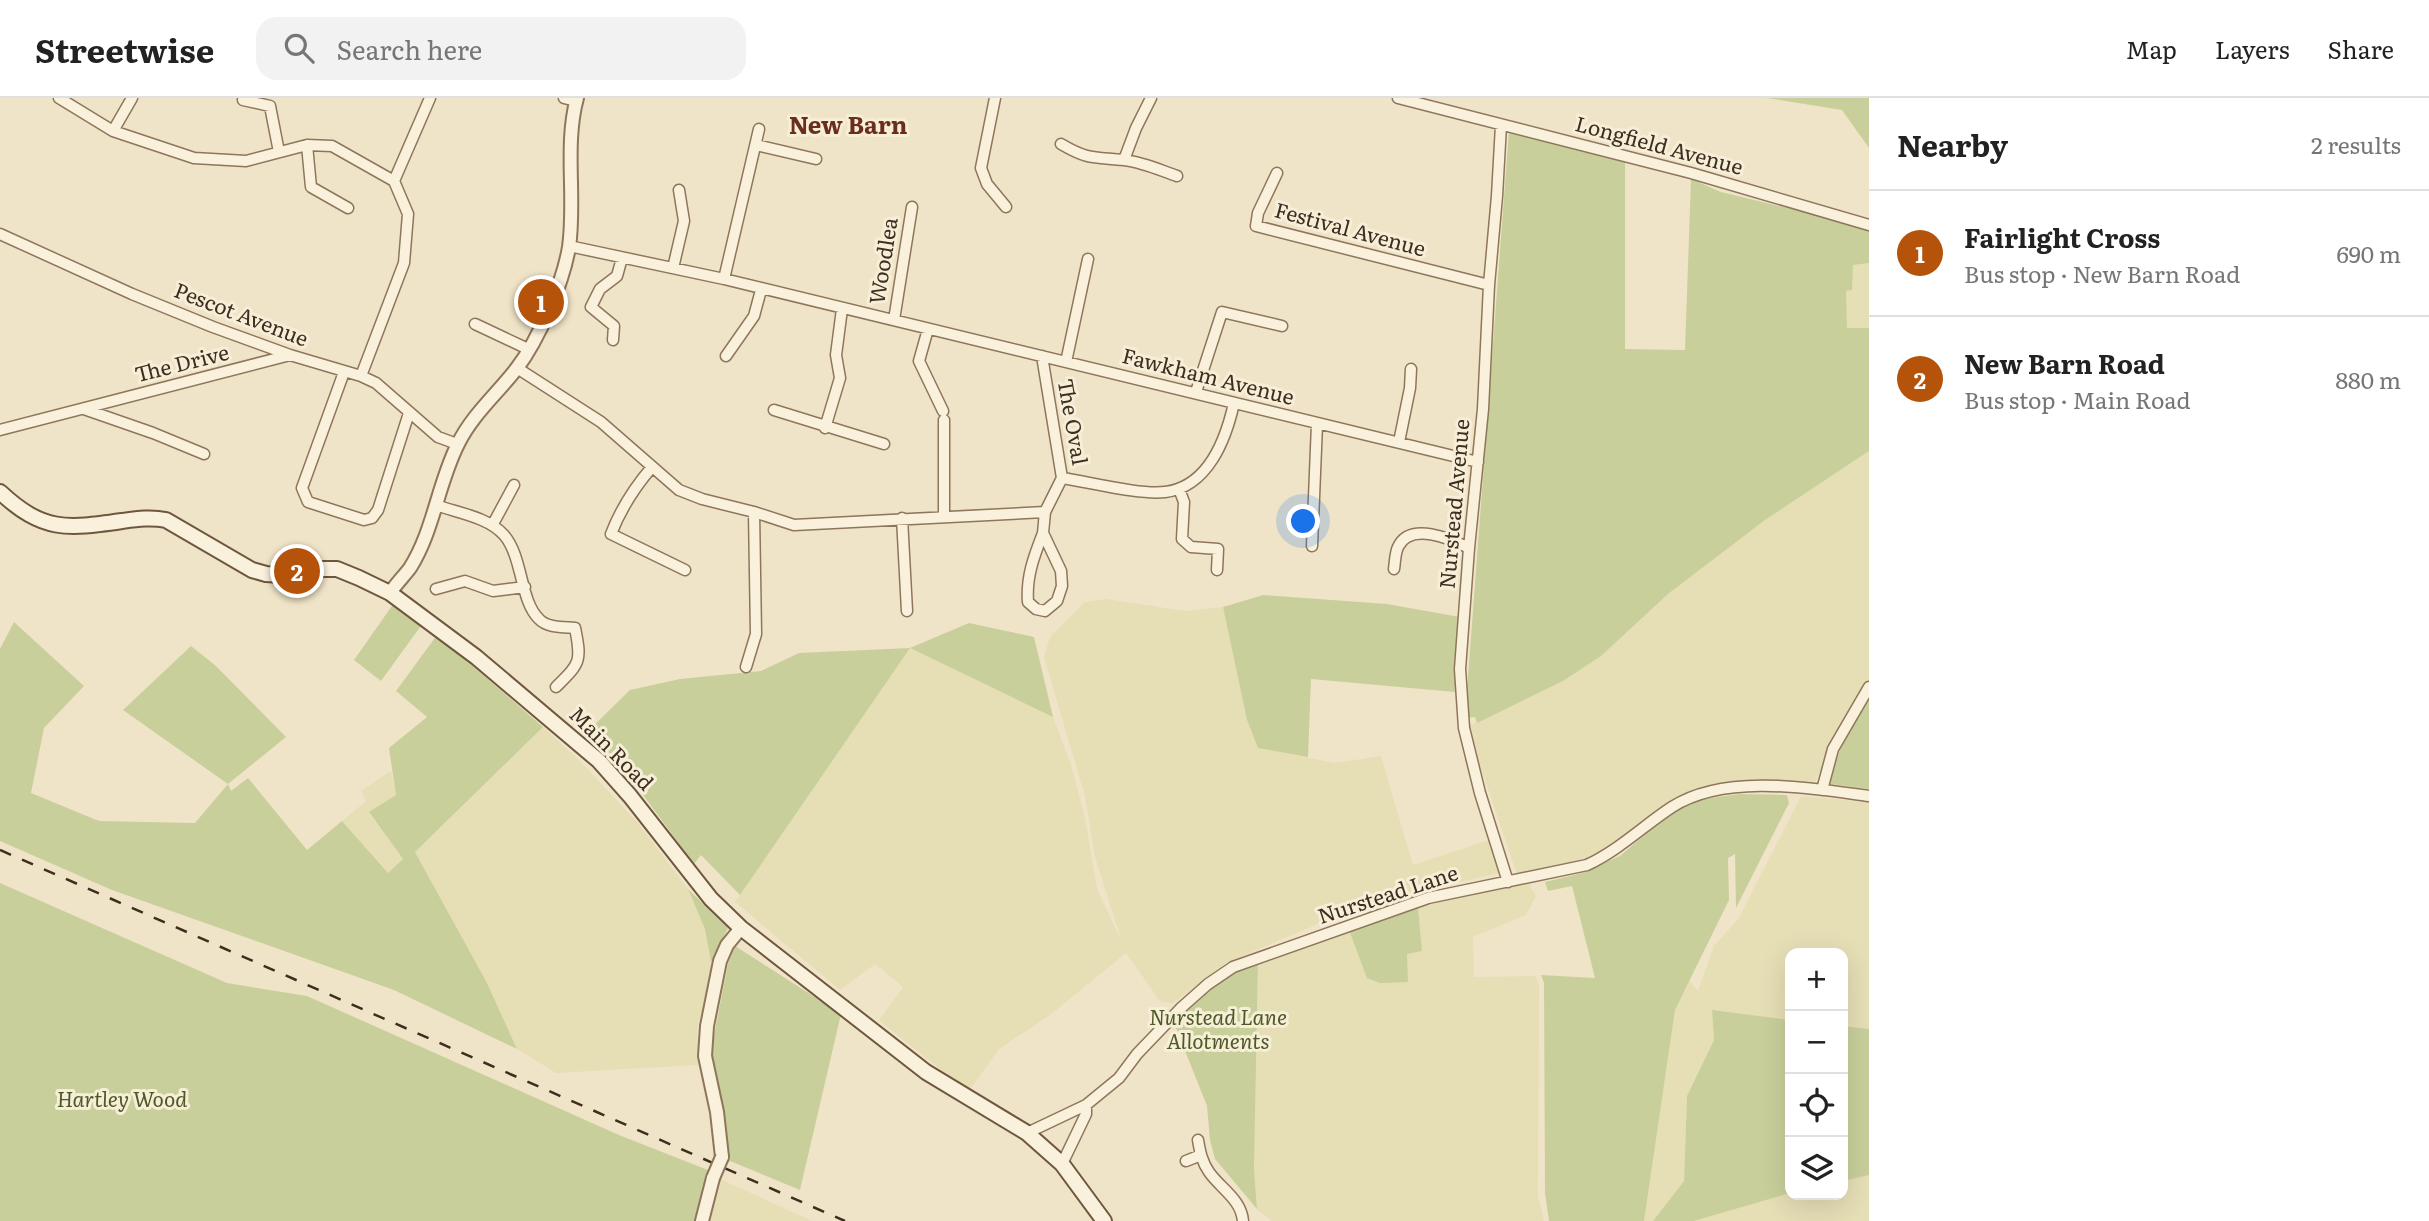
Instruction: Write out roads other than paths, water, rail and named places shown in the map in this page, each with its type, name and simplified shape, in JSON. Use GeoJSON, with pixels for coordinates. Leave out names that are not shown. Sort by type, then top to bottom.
{"type":"FeatureCollection","features":[{"type":"Feature","properties":{"kind":"main road","name":"Main Road"},"geometry":{"type":"LineString","coordinates":[[0,492],[33,518],[52,525],[83,527],[134,519],[166,520],[252,570],[281,575],[337,569],[390,593],[519,692],[598,761],[630,796],[711,899],[741,928],[926,1072],[1027,1133],[1062,1164],[1101,1220]]}},
{"type":"Feature","properties":{"kind":"street"},"geometry":{"type":"LineString","coordinates":[[59,98],[113,131],[194,158],[246,161],[307,145],[332,146],[394,181],[408,214],[404,263],[361,376]]}},
{"type":"Feature","properties":{"kind":"street"},"geometry":{"type":"LineString","coordinates":[[113,131],[131,98]]}},
{"type":"Feature","properties":{"kind":"street"},"geometry":{"type":"LineString","coordinates":[[394,181],[430,98]]}},
{"type":"Feature","properties":{"kind":"street"},"geometry":{"type":"LineString","coordinates":[[995,98],[981,164],[987,184],[1006,207]]}},
{"type":"Feature","properties":{"kind":"street"},"geometry":{"type":"LineString","coordinates":[[1124,160],[1151,98]]}},
{"type":"Feature","properties":{"kind":"street","name":"Longfield Avenue"},"geometry":{"type":"LineString","coordinates":[[1398,98],[1691,173],[1869,225]]}},
{"type":"Feature","properties":{"kind":"street"},"geometry":{"type":"LineString","coordinates":[[390,593],[410,567],[436,505],[457,444],[468,426],[517,368],[543,324],[563,271],[569,246],[572,99]]}},
{"type":"Feature","properties":{"kind":"street"},"geometry":{"type":"LineString","coordinates":[[243,100],[270,106],[279,152]]}},
{"type":"Feature","properties":{"kind":"street","name":"Nurstead Avenue"},"geometry":{"type":"LineString","coordinates":[[1501,125],[1478,462],[1460,669],[1463,716],[1480,793],[1508,881]]}},
{"type":"Feature","properties":{"kind":"street"},"geometry":{"type":"LineString","coordinates":[[724,279],[759,130]]}},
{"type":"Feature","properties":{"kind":"street"},"geometry":{"type":"LineString","coordinates":[[1061,144],[1077,154],[1098,160],[1124,160],[1177,176]]}},
{"type":"Feature","properties":{"kind":"street"},"geometry":{"type":"LineString","coordinates":[[307,145],[311,187],[348,208]]}},
{"type":"Feature","properties":{"kind":"street"},"geometry":{"type":"LineString","coordinates":[[756,145],[816,159]]}},
{"type":"Feature","properties":{"kind":"street","name":"Festival Avenue"},"geometry":{"type":"LineString","coordinates":[[1277,173],[1258,213],[1256,226],[1489,285]]}},
{"type":"Feature","properties":{"kind":"street"},"geometry":{"type":"LineString","coordinates":[[673,268],[684,221],[679,190]]}},
{"type":"Feature","properties":{"kind":"street","name":"Woodlea"},"geometry":{"type":"LineString","coordinates":[[894,320],[912,207]]}},
{"type":"Feature","properties":{"kind":"street","name":"Pescot Avenue"},"geometry":{"type":"LineString","coordinates":[[0,234],[132,294],[290,355],[361,376],[376,383],[438,437],[457,444]]}},
{"type":"Feature","properties":{"kind":"street","name":"Fawkham Avenue"},"geometry":{"type":"LineString","coordinates":[[569,246],[724,279],[842,310],[1196,392],[1478,462]]}},
{"type":"Feature","properties":{"kind":"street"},"geometry":{"type":"LineString","coordinates":[[613,340],[614,326],[591,307],[600,289],[617,276],[622,258]]}},
{"type":"Feature","properties":{"kind":"street"},"geometry":{"type":"LineString","coordinates":[[1066,362],[1088,259]]}},
{"type":"Feature","properties":{"kind":"street"},"geometry":{"type":"LineString","coordinates":[[726,356],[754,316],[761,290]]}},
{"type":"Feature","properties":{"kind":"street"},"geometry":{"type":"LineString","coordinates":[[825,428],[840,378],[836,355],[842,310]]}},
{"type":"Feature","properties":{"kind":"street"},"geometry":{"type":"LineString","coordinates":[[1196,392],[1222,312],[1282,326]]}},
{"type":"Feature","properties":{"kind":"street"},"geometry":{"type":"LineString","coordinates":[[475,324],[528,349]]}},
{"type":"Feature","properties":{"kind":"street"},"geometry":{"type":"LineString","coordinates":[[928,329],[919,361],[944,416],[944,515]]}},
{"type":"Feature","properties":{"kind":"street","name":"The Drive"},"geometry":{"type":"LineString","coordinates":[[0,430],[290,355]]}},
{"type":"Feature","properties":{"kind":"street","name":"The Oval"},"geometry":{"type":"LineString","coordinates":[[1042,356],[1062,478],[1045,512],[1043,533],[1029,572],[1027,587],[1028,602],[1036,609],[1045,611],[1057,601],[1062,586],[1061,571],[1043,533]]}},
{"type":"Feature","properties":{"kind":"street"},"geometry":{"type":"LineString","coordinates":[[517,368],[601,422],[679,490],[794,525],[944,515],[1045,512]]}},
{"type":"Feature","properties":{"kind":"street"},"geometry":{"type":"LineString","coordinates":[[1399,442],[1411,369]]}},
{"type":"Feature","properties":{"kind":"street"},"geometry":{"type":"LineString","coordinates":[[344,372],[302,488],[308,502],[365,520],[372,518],[378,510],[409,413]]}},
{"type":"Feature","properties":{"kind":"street"},"geometry":{"type":"LineString","coordinates":[[1062,478],[1151,492],[1179,489],[1192,481],[1212,460],[1226,435],[1234,403]]}},
{"type":"Feature","properties":{"kind":"street"},"geometry":{"type":"LineString","coordinates":[[84,409],[204,454]]}},
{"type":"Feature","properties":{"kind":"street"},"geometry":{"type":"LineString","coordinates":[[774,410],[825,428],[884,444]]}},
{"type":"Feature","properties":{"kind":"street"},"geometry":{"type":"LineString","coordinates":[[1312,546],[1317,424]]}},
{"type":"Feature","properties":{"kind":"street"},"geometry":{"type":"LineString","coordinates":[[652,467],[631,492],[620,510],[611,534],[685,570]]}},
{"type":"Feature","properties":{"kind":"street"},"geometry":{"type":"LineString","coordinates":[[493,524],[513,485]]}},
{"type":"Feature","properties":{"kind":"street"},"geometry":{"type":"LineString","coordinates":[[1179,489],[1184,502],[1184,543],[1191,547],[1219,545],[1217,570]]}},
{"type":"Feature","properties":{"kind":"street"},"geometry":{"type":"LineString","coordinates":[[436,505],[493,524],[506,537],[515,553],[524,587],[539,620],[550,625],[575,628],[579,648],[576,667],[556,687]]}},
{"type":"Feature","properties":{"kind":"street"},"geometry":{"type":"LineString","coordinates":[[746,667],[756,634],[754,512]]}},
{"type":"Feature","properties":{"kind":"street"},"geometry":{"type":"LineString","coordinates":[[902,518],[907,611]]}},
{"type":"Feature","properties":{"kind":"street"},"geometry":{"type":"LineString","coordinates":[[1394,569],[1398,547],[1405,538],[1418,533],[1447,538],[1469,548]]}},
{"type":"Feature","properties":{"kind":"street"},"geometry":{"type":"LineString","coordinates":[[436,589],[465,581],[493,591],[524,587]]}},
{"type":"Feature","properties":{"kind":"street"},"geometry":{"type":"LineString","coordinates":[[1822,790],[1833,749],[1869,687]]}},
{"type":"Feature","properties":{"kind":"street","name":"Nurstead Lane"},"geometry":{"type":"LineString","coordinates":[[1027,1133],[1086,1105],[1119,1078],[1182,1007],[1233,967],[1428,898],[1587,865],[1606,856],[1675,806],[1716,790],[1754,786],[1869,796]]}},
{"type":"Feature","properties":{"kind":"street"},"geometry":{"type":"LineString","coordinates":[[702,1221],[713,1178],[722,1157],[717,1112],[705,1056],[707,1026],[720,961],[727,946],[741,928]]}},
{"type":"Feature","properties":{"kind":"street"},"geometry":{"type":"LineString","coordinates":[[1062,1164],[1086,1114],[1086,1105]]}},
{"type":"Feature","properties":{"kind":"street"},"geometry":{"type":"LineString","coordinates":[[1198,1140],[1209,1172],[1239,1204],[1243,1221]]}},
{"type":"Feature","properties":{"kind":"street"},"geometry":{"type":"LineString","coordinates":[[1186,1161],[1201,1155]]}},
{"type":"Feature","properties":{"kind":"railway"},"geometry":{"type":"LineString","coordinates":[[0,850],[845,1221]]}},
{"type":"Feature","properties":{"kind":"place","name":"Fairlight Cross"},"geometry":{"type":"Point","coordinates":[541,302]}},
{"type":"Feature","properties":{"kind":"place","name":"New Barn Road"},"geometry":{"type":"Point","coordinates":[297,571]}},
{"type":"Feature","properties":{"kind":"district","name":"New Barn"},"geometry":{"type":"Point","coordinates":[848,126]}},
{"type":"Feature","properties":{"kind":"park label","name":"Nurstead Lane Allotments"},"geometry":{"type":"Point","coordinates":[1218,1030]}},
{"type":"Feature","properties":{"kind":"park label","name":"Hartley Wood"},"geometry":{"type":"Point","coordinates":[122,1100]}}]}
